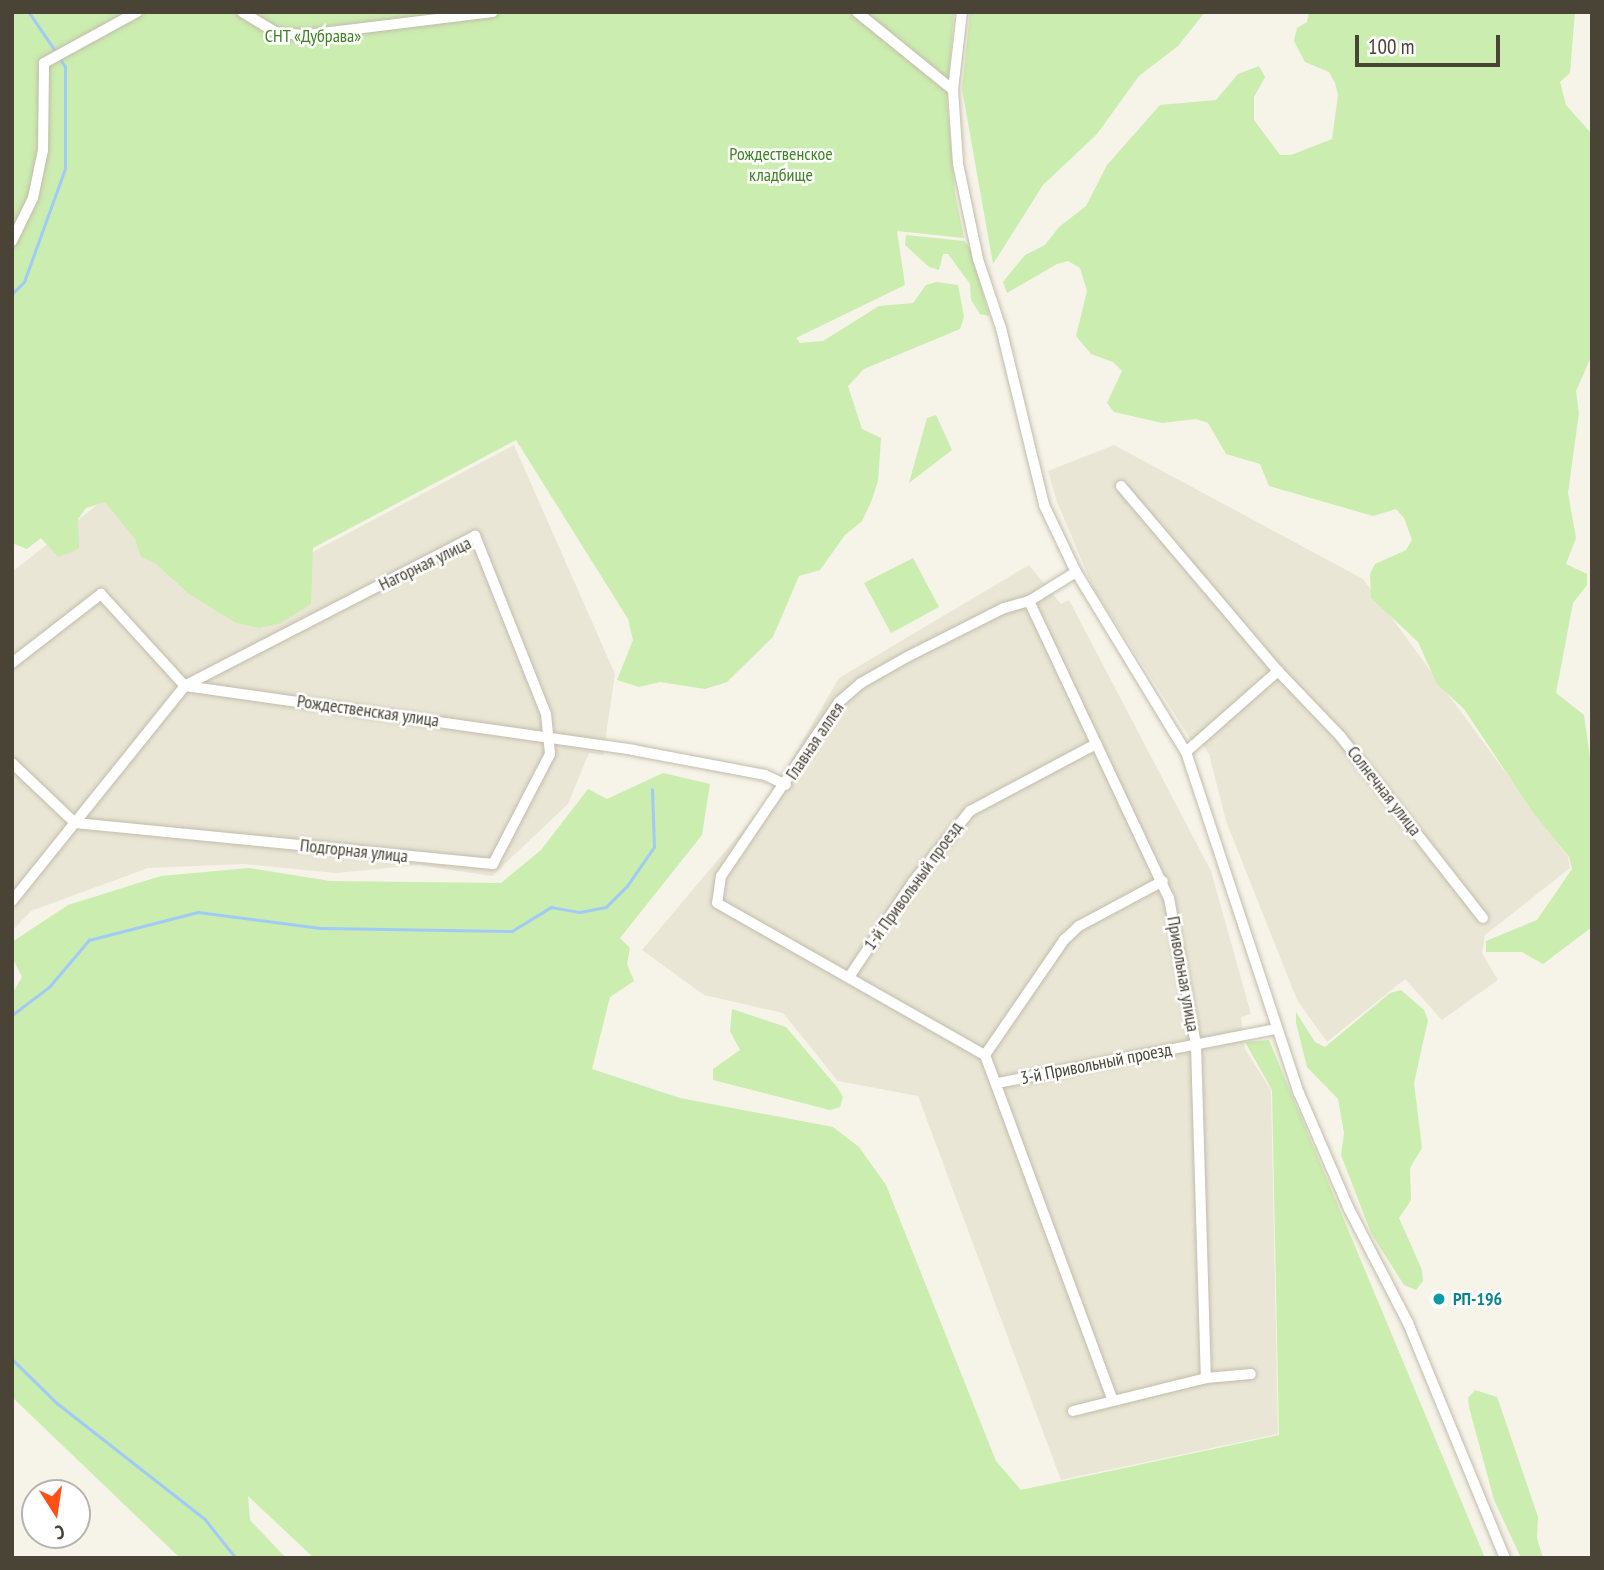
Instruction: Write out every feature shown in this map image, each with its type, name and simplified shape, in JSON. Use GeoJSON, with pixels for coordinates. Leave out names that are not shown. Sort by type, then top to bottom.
{"type":"FeatureCollection","features":[{"type":"Feature","properties":{"kind":"street"},"geometry":{"type":"LineString","coordinates":[[12,241],[35,188],[43,150],[44,64],[137,12]]}},
{"type":"Feature","properties":{"kind":"street"},"geometry":{"type":"LineString","coordinates":[[242,12],[277,33],[306,35],[493,12]]}},
{"type":"Feature","properties":{"kind":"street"},"geometry":{"type":"LineString","coordinates":[[857,12],[953,90]]}},
{"type":"Feature","properties":{"kind":"street"},"geometry":{"type":"LineString","coordinates":[[961,12],[953,90],[958,164],[978,259],[1001,328],[1044,505],[1076,572],[1186,752],[1277,1029],[1320,1144],[1408,1322],[1505,1558]]}},
{"type":"Feature","properties":{"kind":"street","name":"Солнечная улица"},"geometry":{"type":"LineString","coordinates":[[1121,486],[1278,671],[1348,745],[1483,918]]}},
{"type":"Feature","properties":{"kind":"street","name":"Нагорная улица"},"geometry":{"type":"LineString","coordinates":[[185,685],[475,536],[546,714],[551,737]]}},
{"type":"Feature","properties":{"kind":"street","name":"Главная аллея"},"geometry":{"type":"LineString","coordinates":[[849,977],[717,903],[721,876],[786,785],[839,702],[862,683],[1004,608],[1029,601],[1076,572]]}},
{"type":"Feature","properties":{"kind":"street"},"geometry":{"type":"LineString","coordinates":[[12,663],[101,594],[185,685],[12,901]]}},
{"type":"Feature","properties":{"kind":"street","name":"Привольная улица"},"geometry":{"type":"LineString","coordinates":[[1029,601],[1163,881],[1196,1045],[1206,1378]]}},
{"type":"Feature","properties":{"kind":"street"},"geometry":{"type":"LineString","coordinates":[[1186,752],[1278,671]]}},
{"type":"Feature","properties":{"kind":"street","name":"Рождественская улица"},"geometry":{"type":"LineString","coordinates":[[185,685],[551,737],[765,775],[786,785]]}},
{"type":"Feature","properties":{"kind":"street","name":"Подгорная улица"},"geometry":{"type":"LineString","coordinates":[[75,823],[493,864],[550,754],[551,737]]}},
{"type":"Feature","properties":{"kind":"street","name":"1-й Привольный проезд"},"geometry":{"type":"LineString","coordinates":[[849,977],[913,882],[970,811],[1096,744]]}},
{"type":"Feature","properties":{"kind":"street"},"geometry":{"type":"LineString","coordinates":[[12,763],[75,823]]}},
{"type":"Feature","properties":{"kind":"street"},"geometry":{"type":"LineString","coordinates":[[12,881],[21,890]]}},
{"type":"Feature","properties":{"kind":"street"},"geometry":{"type":"LineString","coordinates":[[985,1055],[1064,940],[1079,926],[1163,881]]}},
{"type":"Feature","properties":{"kind":"street"},"geometry":{"type":"LineString","coordinates":[[849,977],[985,1055],[998,1083],[1112,1398]]}},
{"type":"Feature","properties":{"kind":"street","name":"3-й Привольный проезд"},"geometry":{"type":"LineString","coordinates":[[998,1083],[1277,1029]]}},
{"type":"Feature","properties":{"kind":"street"},"geometry":{"type":"LineString","coordinates":[[1073,1411],[1112,1398],[1206,1378],[1251,1374]]}},
{"type":"Feature","properties":{"kind":"shaded area"},"geometry":{"type":"Polygon","coordinates":[[[514,445],[615,674],[603,755],[589,753],[568,804],[492,876],[419,865],[336,873],[244,864],[148,868],[31,911],[12,931],[12,572],[107,497],[264,578],[514,445]]]}},
{"type":"Feature","properties":{"kind":"shaded area"},"geometry":{"type":"Polygon","coordinates":[[[1114,445],[1363,579],[1568,857],[1570,868],[1485,935],[1482,953],[1498,980],[1442,1020],[1405,979],[1327,1042],[1297,1000],[1226,821],[1209,754],[1197,737],[1192,741],[1094,589],[1057,502],[1048,471],[1114,445]]]}},
{"type":"Feature","properties":{"kind":"shaded area"},"geometry":{"type":"Polygon","coordinates":[[[1029,565],[1061,604],[1069,600],[1211,871],[1251,1014],[1241,1017],[1245,1049],[1271,1090],[1278,1434],[1061,1480],[918,1096],[838,1081],[783,1013],[704,995],[642,950],[769,799],[839,678],[1029,565]]]}},
{"type":"Feature","properties":{"kind":"green space"},"geometry":{"type":"Polygon","coordinates":[[[12,12],[954,12],[947,101],[955,193],[964,238],[897,231],[905,285],[796,338],[800,343],[823,341],[879,306],[913,303],[926,285],[936,282],[958,285],[964,317],[960,329],[864,369],[848,386],[862,429],[881,438],[878,481],[871,502],[862,521],[845,535],[820,570],[799,576],[773,637],[727,682],[705,689],[660,682],[639,687],[617,680],[633,640],[628,619],[516,440],[313,548],[311,604],[281,623],[259,628],[236,623],[189,594],[155,563],[141,557],[135,539],[105,502],[86,508],[78,519],[79,548],[72,552],[58,557],[41,538],[27,549],[12,543],[12,12]]]}},
{"type":"Feature","properties":{"kind":"green space"},"geometry":{"type":"Polygon","coordinates":[[[970,12],[1205,12],[1178,46],[1139,76],[1097,134],[1043,185],[993,264],[962,89],[970,12]]]}},
{"type":"Feature","properties":{"kind":"green space"},"geometry":{"type":"Polygon","coordinates":[[[1309,12],[1575,12],[1570,73],[1560,82],[1566,105],[1590,132],[1592,128],[1592,355],[1576,391],[1579,413],[1568,493],[1576,538],[1566,564],[1587,574],[1587,585],[1573,603],[1556,693],[1584,715],[1592,771],[1592,927],[1543,964],[1522,952],[1486,952],[1486,941],[1537,920],[1572,869],[1569,857],[1532,811],[1464,709],[1437,684],[1418,642],[1371,598],[1370,574],[1375,564],[1406,550],[1412,540],[1404,518],[1396,509],[1373,516],[1269,486],[1260,464],[1226,454],[1208,423],[1196,419],[1162,423],[1114,412],[1107,403],[1122,371],[1113,362],[1091,354],[1076,336],[1087,291],[1080,268],[1068,261],[1057,264],[1007,293],[1003,282],[1025,255],[1045,245],[1059,227],[1086,206],[1107,165],[1160,105],[1216,100],[1238,74],[1259,66],[1265,77],[1254,97],[1254,120],[1280,155],[1291,155],[1332,139],[1338,95],[1335,83],[1329,72],[1305,62],[1294,41],[1297,28],[1307,22],[1309,12]]]}},
{"type":"Feature","properties":{"kind":"green space"},"geometry":{"type":"Polygon","coordinates":[[[906,235],[964,241],[971,249],[989,316],[980,314],[971,300],[970,284],[948,254],[943,254],[939,270],[929,267],[905,245],[906,235]]]}},
{"type":"Feature","properties":{"kind":"green space"},"geometry":{"type":"Polygon","coordinates":[[[936,415],[952,450],[909,483],[927,418],[936,415]]]}},
{"type":"Feature","properties":{"kind":"green space"},"geometry":{"type":"Polygon","coordinates":[[[913,558],[939,607],[891,633],[864,583],[913,558]]]}},
{"type":"Feature","properties":{"kind":"green space"},"geometry":{"type":"Polygon","coordinates":[[[663,773],[710,784],[702,835],[620,938],[630,948],[627,964],[634,981],[610,997],[592,1069],[680,1098],[833,1127],[859,1147],[886,1185],[996,1461],[1021,1490],[1279,1435],[1272,1090],[1245,1042],[1269,1040],[1485,1558],[314,1558],[248,1496],[250,1520],[286,1558],[180,1558],[12,1397],[12,994],[22,977],[12,957],[12,942],[68,905],[161,876],[249,868],[330,881],[501,883],[541,850],[588,789],[607,799],[663,773]]]}},
{"type":"Feature","properties":{"kind":"green space"},"geometry":{"type":"Polygon","coordinates":[[[1401,990],[1424,1010],[1428,1020],[1414,1083],[1422,1148],[1410,1168],[1411,1200],[1399,1218],[1422,1270],[1423,1281],[1416,1290],[1404,1285],[1371,1233],[1341,1155],[1344,1133],[1338,1099],[1307,1067],[1296,1023],[1296,1012],[1315,1042],[1325,1047],[1390,993],[1401,990]]]}},
{"type":"Feature","properties":{"kind":"green space"},"geometry":{"type":"Polygon","coordinates":[[[732,1009],[786,1027],[837,1087],[843,1097],[840,1107],[830,1110],[713,1080],[713,1069],[740,1050],[730,1031],[732,1009]]]}},
{"type":"Feature","properties":{"kind":"green space"},"geometry":{"type":"Polygon","coordinates":[[[1475,1390],[1497,1397],[1538,1517],[1537,1538],[1543,1558],[1521,1558],[1494,1500],[1469,1407],[1468,1398],[1475,1390]]]}},
{"type":"Feature","properties":{"kind":"waterway"},"geometry":{"type":"LineString","coordinates":[[29,12],[57,53]]}},
{"type":"Feature","properties":{"kind":"waterway"},"geometry":{"type":"LineString","coordinates":[[12,294],[24,282],[65,169],[65,67],[60,59]]}},
{"type":"Feature","properties":{"kind":"waterway"},"geometry":{"type":"LineString","coordinates":[[12,1015],[49,987],[89,940],[198,912],[322,928],[512,931],[551,907],[580,912],[606,907],[627,886],[654,847],[652,790]]}},
{"type":"Feature","properties":{"kind":"waterway"},"geometry":{"type":"LineString","coordinates":[[12,1359],[57,1403],[205,1519],[236,1558]]}},
{"type":"Feature","properties":{"kind":"place","name":"РП-196"},"geometry":{"type":"Point","coordinates":[1439,1299]}},
{"type":"Feature","properties":{"kind":"park label","name":"СНТ «Дубрава»"},"geometry":{"type":"Point","coordinates":[313,36]}},
{"type":"Feature","properties":{"kind":"park label","name":"Рождественское кладбище"},"geometry":{"type":"Point","coordinates":[781,165]}}]}
